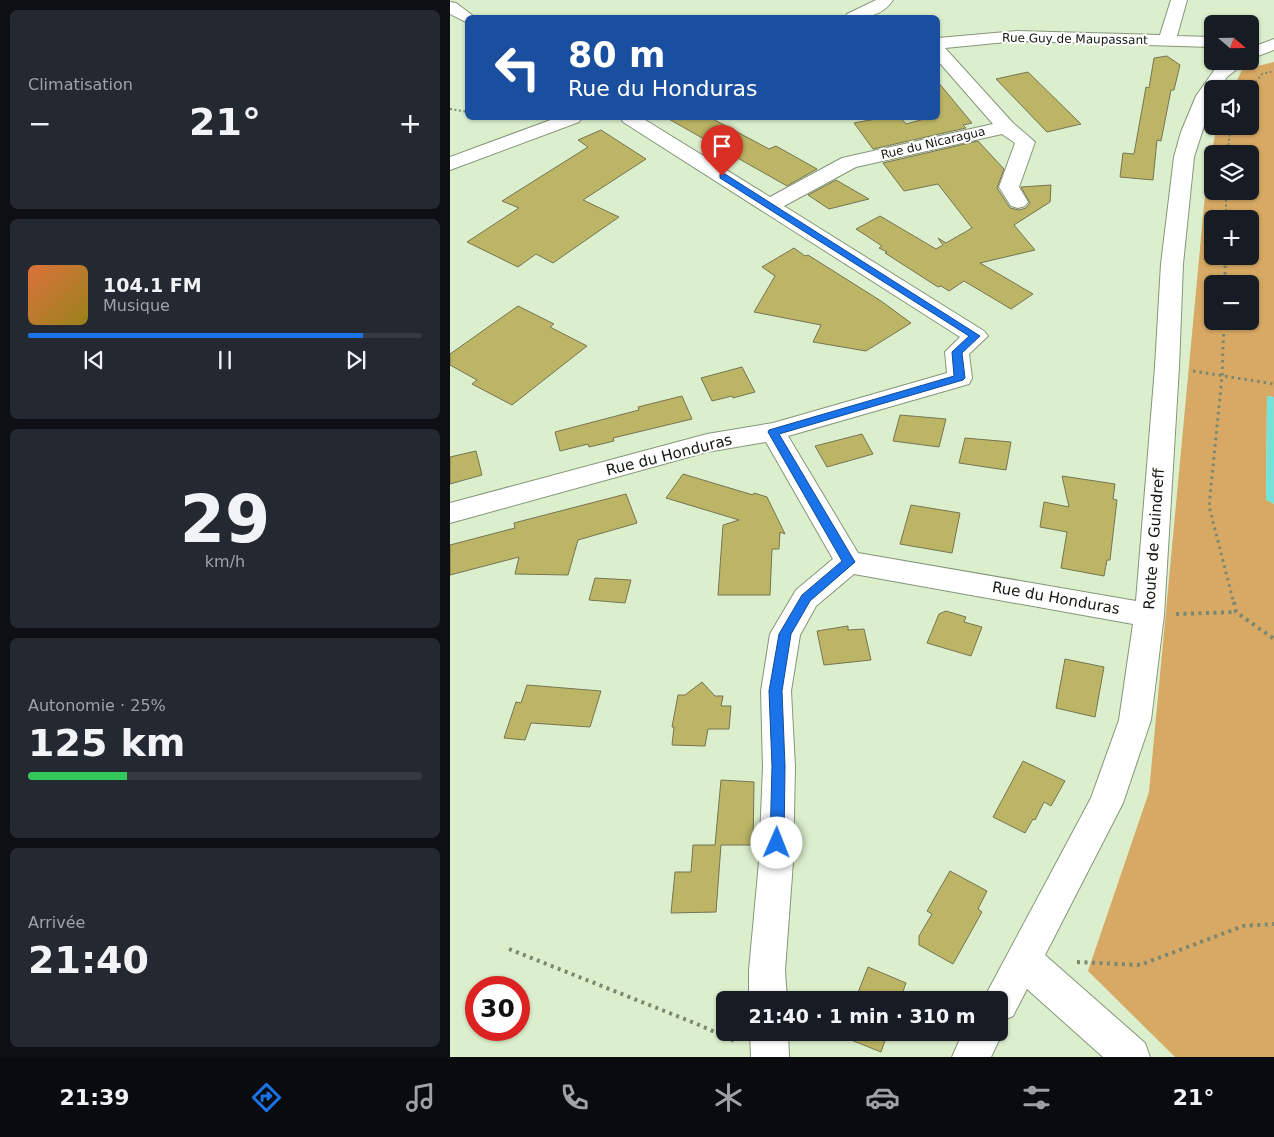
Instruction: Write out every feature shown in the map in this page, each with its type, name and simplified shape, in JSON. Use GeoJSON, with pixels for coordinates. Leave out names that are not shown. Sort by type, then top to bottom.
{"type":"FeatureCollection","features":[{"type":"Feature","properties":{"kind":"street"},"geometry":{"type":"LineString","coordinates":[[859,15],[882,4],[885,0]]}},
{"type":"Feature","properties":{"kind":"street"},"geometry":{"type":"LineString","coordinates":[[1167,40],[1179,0]]}},
{"type":"Feature","properties":{"kind":"street"},"geometry":{"type":"LineString","coordinates":[[450,7],[465,16]]}},
{"type":"Feature","properties":{"kind":"street","name":"Rue Guy de Maupassant"},"geometry":{"type":"LineString","coordinates":[[940,43],[1017,36],[1204,42]]}},
{"type":"Feature","properties":{"kind":"street"},"geometry":{"type":"LineString","coordinates":[[1259,43],[1273,44]]}},
{"type":"Feature","properties":{"kind":"street"},"geometry":{"type":"LineString","coordinates":[[1259,50],[1273,44]]}},
{"type":"Feature","properties":{"kind":"street","name":"Rue du Nicaragua"},"geometry":{"type":"LineString","coordinates":[[769,206],[850,162],[1006,127],[940,53]]}},
{"type":"Feature","properties":{"kind":"street","name":"Route de Guindreff"},"geometry":{"type":"LineString","coordinates":[[1007,991],[1106,803],[1135,720],[1149,615],[1167,367],[1172,264],[1184,158],[1191,132],[1205,96],[1221,73],[1225,70]]}},
{"type":"Feature","properties":{"kind":"street"},"geometry":{"type":"LineString","coordinates":[[450,164],[567,120]]}},
{"type":"Feature","properties":{"kind":"street"},"geometry":{"type":"LineString","coordinates":[[633,120],[769,206]]}},
{"type":"Feature","properties":{"kind":"street"},"geometry":{"type":"LineString","coordinates":[[1006,127],[1025,142],[1009,187],[1018,202]]}},
{"type":"Feature","properties":{"kind":"street","name":"Rue du Honduras"},"geometry":{"type":"LineString","coordinates":[[450,513],[706,443],[773,432],[960,378],[957,352],[976,336],[769,206]]}},
{"type":"Feature","properties":{"kind":"street"},"geometry":{"type":"LineString","coordinates":[[768,991],[767,970],[777,853],[779,766],[776,691],[785,634],[806,598],[849,562],[773,432]]}},
{"type":"Feature","properties":{"kind":"street","name":"Rue du Honduras"},"geometry":{"type":"LineString","coordinates":[[849,562],[1149,615]]}},
{"type":"Feature","properties":{"kind":"street"},"geometry":{"type":"LineString","coordinates":[[1024,960],[1131,1057]]}},
{"type":"Feature","properties":{"kind":"street"},"geometry":{"type":"LineString","coordinates":[[971,1057],[979,1041]]}},
{"type":"Feature","properties":{"kind":"path"},"geometry":{"type":"LineString","coordinates":[[1257,80],[1262,74],[1274,71]]}},
{"type":"Feature","properties":{"kind":"path"},"geometry":{"type":"LineString","coordinates":[[450,109],[465,112]]}},
{"type":"Feature","properties":{"kind":"path"},"geometry":{"type":"LineString","coordinates":[[1224,330],[1222,377],[1209,506],[1236,612]]}},
{"type":"Feature","properties":{"kind":"path"},"geometry":{"type":"LineString","coordinates":[[1222,377],[1274,384]]}},
{"type":"Feature","properties":{"kind":"path"},"geometry":{"type":"LineString","coordinates":[[1149,615],[1236,612],[1274,639]]}},
{"type":"Feature","properties":{"kind":"path"},"geometry":{"type":"LineString","coordinates":[[1072,962],[1140,965],[1242,926],[1274,924]]}},
{"type":"Feature","properties":{"kind":"path"},"geometry":{"type":"LineString","coordinates":[[508,949],[697,1024],[760,1045]]}},
{"type":"Feature","properties":{"kind":"shaded area"},"geometry":{"type":"Polygon","coordinates":[[[1274,62],[1274,397],[1267,396],[1266,499],[1274,504],[1274,1057],[1175,1057],[1088,971],[1149,792],[1205,200],[1259,200],[1259,145],[1213,145],[1215,135],[1259,135],[1259,80],[1237,80],[1242,70],[1259,70],[1259,66],[1274,62]]]}},
{"type":"Feature","properties":{"kind":"water"},"geometry":{"type":"Polygon","coordinates":[[[1267,396],[1274,397],[1274,504],[1266,500],[1267,396]]]}},
{"type":"Feature","properties":{"kind":"building"},"geometry":{"type":"Polygon","coordinates":[[[1167,56],[1180,65],[1174,90],[1171,90],[1161,141],[1157,140],[1153,180],[1120,177],[1123,153],[1134,154],[1146,87],[1149,88],[1154,58],[1167,56]]]}},
{"type":"Feature","properties":{"kind":"building"},"geometry":{"type":"Polygon","coordinates":[[[1028,72],[1081,124],[1047,132],[996,79],[1028,72]]]}},
{"type":"Feature","properties":{"kind":"building"},"geometry":{"type":"Polygon","coordinates":[[[940,84],[972,123],[963,125],[966,128],[873,149],[854,123],[870,120],[903,120],[906,124],[921,120],[940,120],[940,84]]]}},
{"type":"Feature","properties":{"kind":"building"},"geometry":{"type":"Polygon","coordinates":[[[671,120],[715,120],[769,149],[776,146],[817,169],[787,186],[671,120]]]}},
{"type":"Feature","properties":{"kind":"building"},"geometry":{"type":"Polygon","coordinates":[[[601,130],[646,159],[583,200],[619,217],[553,263],[536,254],[518,267],[467,242],[519,208],[502,201],[588,147],[578,140],[601,130]]]}},
{"type":"Feature","properties":{"kind":"building"},"geometry":{"type":"Polygon","coordinates":[[[978,141],[1004,169],[997,188],[1010,208],[1019,210],[1026,208],[1030,203],[1021,187],[1051,185],[1050,202],[1014,225],[1035,250],[980,263],[1033,294],[1011,309],[964,281],[949,291],[941,286],[938,287],[885,253],[887,252],[879,248],[882,246],[856,229],[880,216],[936,249],[943,245],[938,238],[946,243],[972,228],[938,184],[904,191],[883,163],[978,141]]]}},
{"type":"Feature","properties":{"kind":"building"},"geometry":{"type":"Polygon","coordinates":[[[836,180],[869,199],[829,209],[808,195],[836,180]]]}},
{"type":"Feature","properties":{"kind":"building"},"geometry":{"type":"Polygon","coordinates":[[[794,248],[881,301],[911,323],[866,351],[813,342],[821,325],[754,312],[775,276],[762,267],[794,248]]]}},
{"type":"Feature","properties":{"kind":"building"},"geometry":{"type":"Polygon","coordinates":[[[518,306],[554,324],[550,327],[587,346],[512,405],[472,384],[477,380],[450,365],[450,354],[518,306]]]}},
{"type":"Feature","properties":{"kind":"building"},"geometry":{"type":"Polygon","coordinates":[[[742,367],[755,392],[712,401],[701,378],[742,367]]]}},
{"type":"Feature","properties":{"kind":"building"},"geometry":{"type":"Polygon","coordinates":[[[682,396],[692,419],[613,438],[614,441],[589,447],[588,444],[560,451],[555,432],[639,410],[638,407],[682,396]]]}},
{"type":"Feature","properties":{"kind":"building"},"geometry":{"type":"Polygon","coordinates":[[[900,415],[946,419],[939,447],[893,441],[900,415]]]}},
{"type":"Feature","properties":{"kind":"building"},"geometry":{"type":"Polygon","coordinates":[[[862,434],[873,454],[827,467],[815,446],[862,434]]]}},
{"type":"Feature","properties":{"kind":"building"},"geometry":{"type":"Polygon","coordinates":[[[965,438],[1011,442],[1006,470],[959,463],[965,438]]]}},
{"type":"Feature","properties":{"kind":"building"},"geometry":{"type":"Polygon","coordinates":[[[476,451],[482,475],[450,484],[450,457],[476,451]]]}},
{"type":"Feature","properties":{"kind":"building"},"geometry":{"type":"Polygon","coordinates":[[[683,474],[753,495],[754,493],[767,497],[785,534],[780,532],[779,549],[772,549],[770,595],[718,595],[723,525],[739,520],[666,498],[683,474]]]}},
{"type":"Feature","properties":{"kind":"building"},"geometry":{"type":"Polygon","coordinates":[[[1062,476],[1115,484],[1113,499],[1117,500],[1110,560],[1107,560],[1104,576],[1061,568],[1067,532],[1040,527],[1044,502],[1069,507],[1062,476]]]}},
{"type":"Feature","properties":{"kind":"building"},"geometry":{"type":"Polygon","coordinates":[[[626,494],[637,523],[578,540],[568,575],[515,574],[519,557],[450,575],[450,545],[515,528],[514,523],[626,494]]]}},
{"type":"Feature","properties":{"kind":"building"},"geometry":{"type":"Polygon","coordinates":[[[911,505],[960,513],[952,553],[900,544],[911,505]]]}},
{"type":"Feature","properties":{"kind":"building"},"geometry":{"type":"Polygon","coordinates":[[[595,578],[631,580],[625,603],[589,600],[595,578]]]}},
{"type":"Feature","properties":{"kind":"building"},"geometry":{"type":"Polygon","coordinates":[[[946,611],[966,617],[964,622],[982,627],[971,656],[927,643],[939,614],[946,611]]]}},
{"type":"Feature","properties":{"kind":"building"},"geometry":{"type":"Polygon","coordinates":[[[848,626],[848,630],[864,629],[871,660],[824,665],[817,631],[848,626]]]}},
{"type":"Feature","properties":{"kind":"building"},"geometry":{"type":"Polygon","coordinates":[[[1065,659],[1104,667],[1095,717],[1056,708],[1065,659]]]}},
{"type":"Feature","properties":{"kind":"building"},"geometry":{"type":"Polygon","coordinates":[[[702,682],[715,696],[723,696],[721,706],[731,706],[729,729],[708,729],[705,746],[672,745],[674,727],[672,727],[678,695],[685,695],[702,682]]]}},
{"type":"Feature","properties":{"kind":"building"},"geometry":{"type":"Polygon","coordinates":[[[527,685],[601,691],[590,727],[531,723],[525,740],[504,738],[516,702],[521,703],[527,685]]]}},
{"type":"Feature","properties":{"kind":"building"},"geometry":{"type":"Polygon","coordinates":[[[1023,761],[1065,781],[1051,806],[1044,802],[1035,820],[1033,819],[1025,833],[993,817],[1023,761]]]}},
{"type":"Feature","properties":{"kind":"building"},"geometry":{"type":"Polygon","coordinates":[[[721,780],[754,782],[753,845],[721,845],[716,912],[671,913],[675,872],[691,872],[693,845],[715,845],[721,780]]]}},
{"type":"Feature","properties":{"kind":"building"},"geometry":{"type":"Polygon","coordinates":[[[950,871],[987,891],[978,909],[982,912],[953,964],[919,945],[919,936],[932,914],[927,911],[950,871]]]}},
{"type":"Feature","properties":{"kind":"building"},"geometry":{"type":"Polygon","coordinates":[[[868,967],[906,983],[903,991],[859,991],[868,967]]]}},
{"type":"Feature","properties":{"kind":"building"},"geometry":{"type":"Polygon","coordinates":[[[854,1041],[885,1041],[881,1052],[854,1041]]]}},
{"type":"Feature","properties":{"kind":"route"},"geometry":{"type":"LineString","coordinates":[[722,176],[976,336],[957,352],[960,378],[773,432],[849,562],[806,598],[785,634],[776,691],[779,766],[777,843]]}}]}
